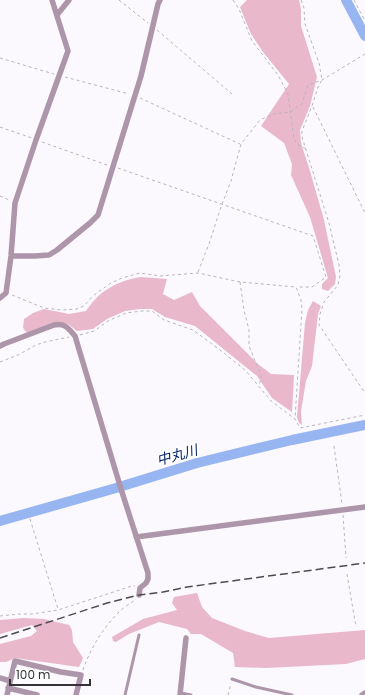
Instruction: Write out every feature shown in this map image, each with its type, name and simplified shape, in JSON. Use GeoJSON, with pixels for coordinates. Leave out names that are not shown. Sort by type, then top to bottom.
{"type":"FeatureCollection","features":[{"type":"Feature","properties":{"kind":"street"},"geometry":{"type":"LineString","coordinates":[[0,298],[6,293],[15,203],[68,51],[52,0]]}},
{"type":"Feature","properties":{"kind":"street"},"geometry":{"type":"LineString","coordinates":[[57,15],[69,0]]}},
{"type":"Feature","properties":{"kind":"street"},"geometry":{"type":"LineString","coordinates":[[10,256],[49,255],[98,215],[141,76],[160,0]]}},
{"type":"Feature","properties":{"kind":"street"},"geometry":{"type":"LineString","coordinates":[[1,343],[59,324],[64,325],[75,336],[120,487],[148,573],[148,579],[140,588],[139,595]]}},
{"type":"Feature","properties":{"kind":"street"},"geometry":{"type":"LineString","coordinates":[[136,537],[365,507]]}},
{"type":"Feature","properties":{"kind":"street"},"geometry":{"type":"LineString","coordinates":[[180,694],[186,638]]}},
{"type":"Feature","properties":{"kind":"street"},"geometry":{"type":"LineString","coordinates":[[7,695],[15,661],[61,672],[81,675],[76,695]]}},
{"type":"Feature","properties":{"kind":"street"},"geometry":{"type":"LineString","coordinates":[[0,678],[10,681]]}},
{"type":"Feature","properties":{"kind":"street"},"geometry":{"type":"LineString","coordinates":[[8,688],[37,695]]}},
{"type":"Feature","properties":{"kind":"lane"},"geometry":{"type":"LineString","coordinates":[[125,695],[139,635]]}},
{"type":"Feature","properties":{"kind":"lane"},"geometry":{"type":"LineString","coordinates":[[232,679],[256,687],[292,695]]}},
{"type":"Feature","properties":{"kind":"lane"},"geometry":{"type":"LineString","coordinates":[[180,694],[191,695]]}},
{"type":"Feature","properties":{"kind":"path"},"geometry":{"type":"LineString","coordinates":[[119,0],[153,26],[232,94]]}},
{"type":"Feature","properties":{"kind":"path"},"geometry":{"type":"LineString","coordinates":[[233,0],[239,9],[252,42],[278,75],[288,94],[294,139],[297,144],[306,149]]}},
{"type":"Feature","properties":{"kind":"path"},"geometry":{"type":"LineString","coordinates":[[301,0],[304,8],[305,24],[319,63],[322,80],[302,131],[302,137],[329,223],[339,265],[340,276],[338,285],[324,302],[320,314],[319,325],[365,393]]}},
{"type":"Feature","properties":{"kind":"path"},"geometry":{"type":"LineString","coordinates":[[354,0],[365,21]]}},
{"type":"Feature","properties":{"kind":"path"},"geometry":{"type":"LineString","coordinates":[[198,273],[210,244],[222,204],[231,181],[241,144],[260,120],[273,114],[290,112],[302,104],[308,85],[322,80],[365,55]]}},
{"type":"Feature","properties":{"kind":"path"},"geometry":{"type":"LineString","coordinates":[[0,58],[59,76],[135,95],[241,144]]}},
{"type":"Feature","properties":{"kind":"path"},"geometry":{"type":"LineString","coordinates":[[312,106],[365,213]]}},
{"type":"Feature","properties":{"kind":"path"},"geometry":{"type":"LineString","coordinates":[[0,128],[313,236],[326,277],[312,287],[296,287],[240,282],[198,273],[160,276],[140,273],[122,278],[101,290],[84,306],[77,309],[62,310],[44,308],[6,293]]}},
{"type":"Feature","properties":{"kind":"path"},"geometry":{"type":"LineString","coordinates":[[0,196],[15,203]]}},
{"type":"Feature","properties":{"kind":"path"},"geometry":{"type":"LineString","coordinates":[[240,282],[244,310],[249,330],[249,346],[261,375],[258,386]]}},
{"type":"Feature","properties":{"kind":"path"},"geometry":{"type":"LineString","coordinates":[[295,419],[302,309],[301,300],[296,287]]}},
{"type":"Feature","properties":{"kind":"path"},"geometry":{"type":"LineString","coordinates":[[0,362],[45,342],[82,335],[94,331],[108,321],[126,314],[152,311],[164,320],[193,330],[246,371],[271,401],[295,419],[300,428],[365,415]]}},
{"type":"Feature","properties":{"kind":"path"},"geometry":{"type":"LineString","coordinates":[[334,446],[342,506]]}},
{"type":"Feature","properties":{"kind":"path"},"geometry":{"type":"LineString","coordinates":[[342,514],[346,558]]}},
{"type":"Feature","properties":{"kind":"path"},"geometry":{"type":"LineString","coordinates":[[30,519],[58,610]]}},
{"type":"Feature","properties":{"kind":"path"},"geometry":{"type":"LineString","coordinates":[[347,574],[356,627]]}},
{"type":"Feature","properties":{"kind":"path"},"geometry":{"type":"LineString","coordinates":[[0,616],[32,614],[58,610],[132,586],[142,586]]}},
{"type":"Feature","properties":{"kind":"path"},"geometry":{"type":"LineString","coordinates":[[81,675],[88,657],[109,624],[120,611],[135,600],[139,595]]}},
{"type":"Feature","properties":{"kind":"path"},"geometry":{"type":"LineString","coordinates":[[228,695],[232,679]]}},
{"type":"Feature","properties":{"kind":"shaded area"},"geometry":{"type":"Polygon","coordinates":[[[247,0],[299,0],[301,9],[301,26],[317,77],[310,106],[300,130],[301,143],[324,220],[336,277],[335,284],[328,291],[322,289],[322,284],[328,278],[310,217],[291,175],[292,164],[284,143],[261,126],[289,84],[263,52],[251,34],[240,7],[247,0]]]}},
{"type":"Feature","properties":{"kind":"shaded area"},"geometry":{"type":"Polygon","coordinates":[[[141,277],[167,279],[163,294],[174,300],[192,292],[200,306],[258,364],[271,374],[294,375],[292,412],[272,398],[257,376],[195,326],[165,317],[152,309],[125,311],[107,319],[93,329],[77,331],[68,324],[58,322],[27,333],[23,328],[24,319],[33,313],[44,309],[69,314],[86,311],[103,292],[124,281],[141,277]]]}},
{"type":"Feature","properties":{"kind":"shaded area"},"geometry":{"type":"Polygon","coordinates":[[[313,301],[321,306],[318,314],[312,366],[306,381],[301,411],[302,425],[299,423],[297,417],[305,323],[308,310],[313,301]]]}},
{"type":"Feature","properties":{"kind":"shaded area"},"geometry":{"type":"Polygon","coordinates":[[[197,593],[202,607],[212,618],[245,631],[269,638],[365,630],[365,659],[346,664],[266,668],[235,667],[233,653],[201,634],[191,634],[187,629],[159,622],[129,634],[116,642],[113,641],[112,637],[143,619],[177,610],[172,603],[174,597],[197,593]]]}},
{"type":"Feature","properties":{"kind":"shaded area"},"geometry":{"type":"Polygon","coordinates":[[[24,618],[44,619],[69,625],[72,630],[73,642],[83,658],[79,667],[15,658],[6,662],[0,662],[0,644],[31,636],[37,631],[32,625],[0,634],[0,620],[24,618]]]}},
{"type":"Feature","properties":{"kind":"waterway"},"geometry":{"type":"LineString","coordinates":[[346,0],[365,36]]}},
{"type":"Feature","properties":{"kind":"waterway","name":"中丸川"},"geometry":{"type":"LineString","coordinates":[[0,521],[197,463],[292,440],[365,425]]}},
{"type":"Feature","properties":{"kind":"railway"},"geometry":{"type":"LineString","coordinates":[[0,638],[107,603],[139,595],[365,563]]}}]}
